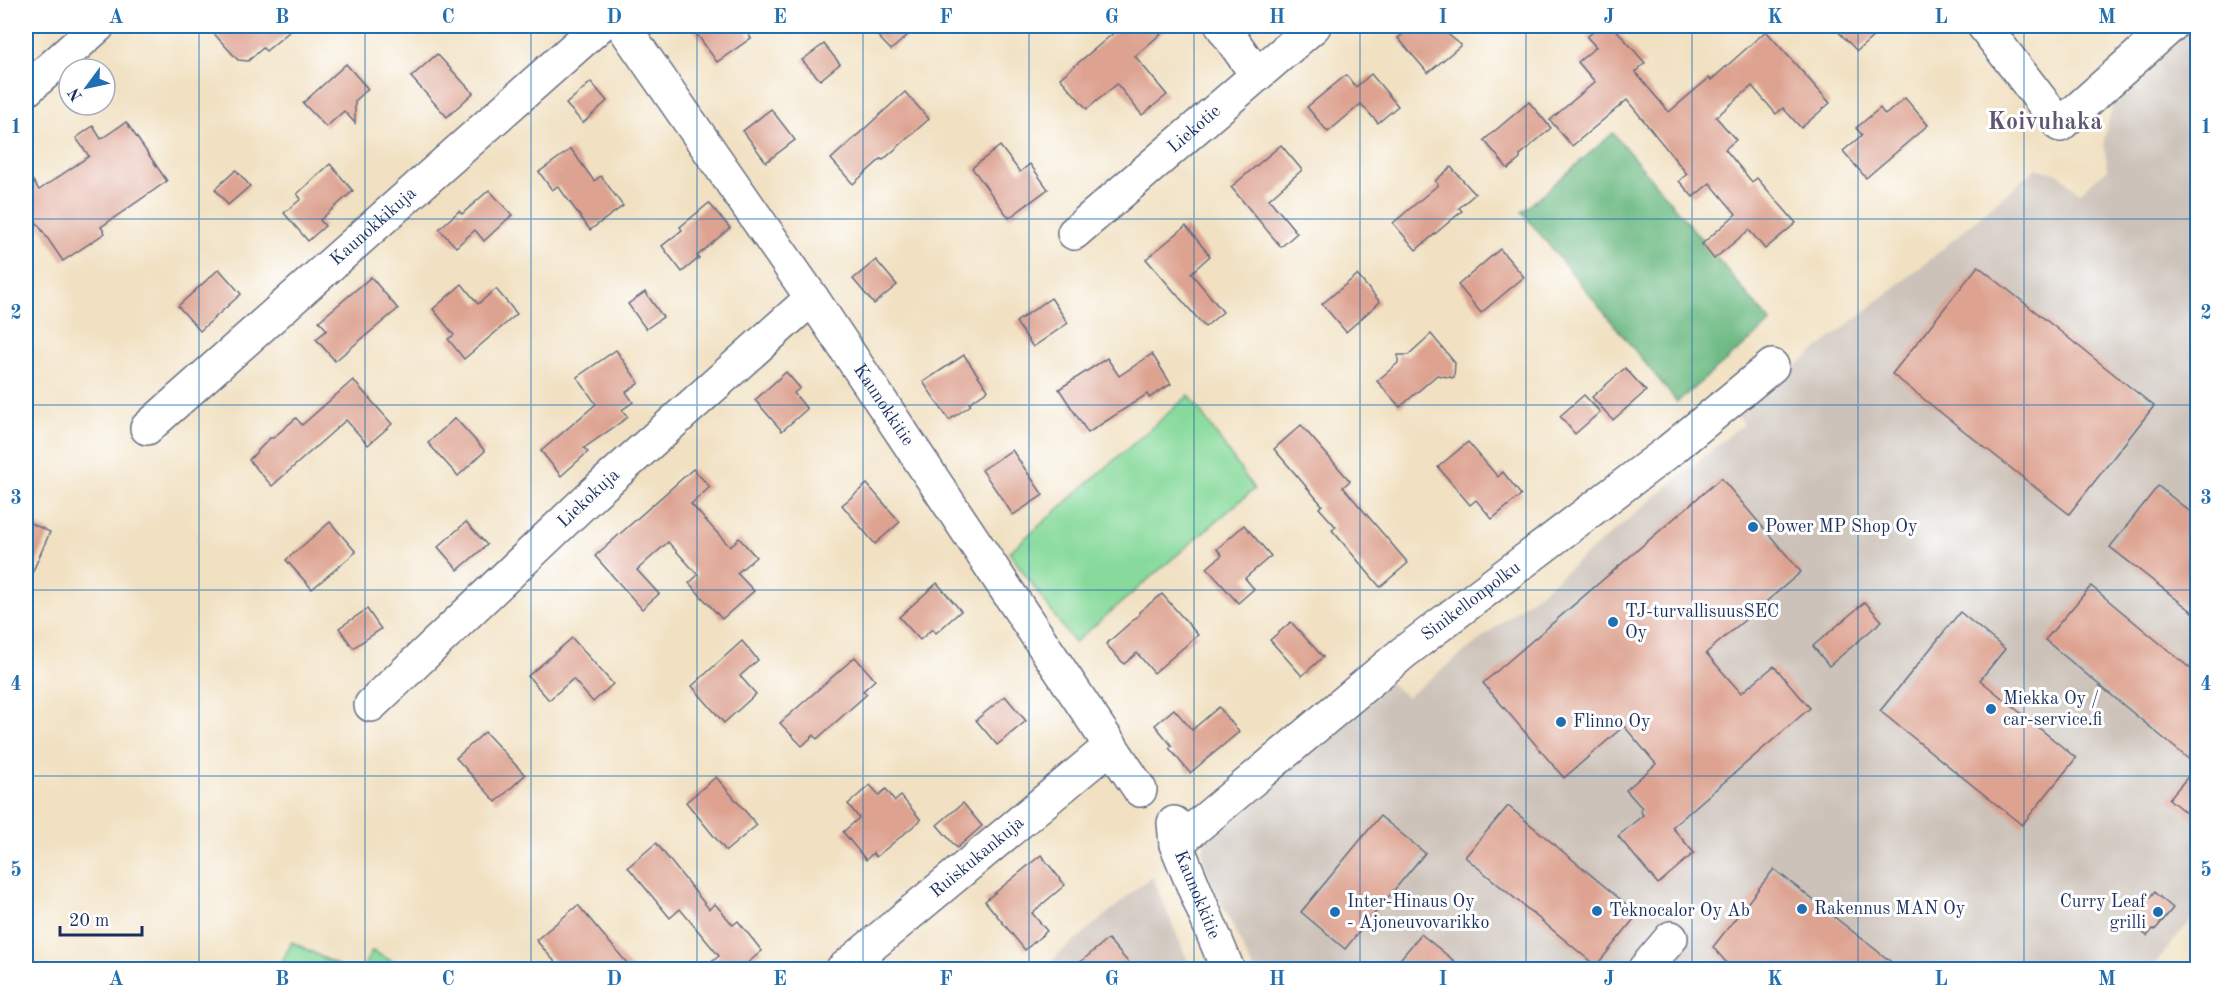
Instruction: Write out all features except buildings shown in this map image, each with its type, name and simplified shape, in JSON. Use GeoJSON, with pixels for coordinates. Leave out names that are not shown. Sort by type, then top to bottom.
{"type":"FeatureCollection","features":[{"type":"Feature","properties":{"kind":"street"},"geometry":{"type":"LineString","coordinates":[[26,90],[98,26]]}},
{"type":"Feature","properties":{"kind":"street","name":"Kaunokkikuja"},"geometry":{"type":"LineString","coordinates":[[147,428],[599,26]]}},
{"type":"Feature","properties":{"kind":"street","name":"Kaunokkitie"},"geometry":{"type":"LineString","coordinates":[[623,26],[812,298],[1140,790]]}},
{"type":"Feature","properties":{"kind":"street"},"geometry":{"type":"LineString","coordinates":[[1222,26],[1257,75]]}},
{"type":"Feature","properties":{"kind":"street","name":"Liekotie"},"geometry":{"type":"LineString","coordinates":[[1074,233],[1314,26]]}},
{"type":"Feature","properties":{"kind":"street"},"geometry":{"type":"LineString","coordinates":[[1984,26],[2060,126],[2171,26]]}},
{"type":"Feature","properties":{"kind":"street","name":"Liekokuja"},"geometry":{"type":"LineString","coordinates":[[371,705],[594,493],[812,298]]}},
{"type":"Feature","properties":{"kind":"street","name":"Sinikellonpolku"},"geometry":{"type":"LineString","coordinates":[[1175,831],[1403,652],[1669,451],[1772,366]]}},
{"type":"Feature","properties":{"kind":"street","name":"Ruiskukankuja"},"geometry":{"type":"LineString","coordinates":[[842,969],[1111,746]]}},
{"type":"Feature","properties":{"kind":"street","name":"Kaunokkitie"},"geometry":{"type":"LineString","coordinates":[[1175,831],[1228,969]]}},
{"type":"Feature","properties":{"kind":"street"},"geometry":{"type":"LineString","coordinates":[[1644,969],[1671,938]]}},
{"type":"Feature","properties":{"kind":"shaded area"},"geometry":{"type":"Polygon","coordinates":[[[2197,26],[2197,913],[2151,969],[1665,969],[1671,961],[1647,941],[1623,969],[1253,969],[1206,870],[1203,850],[1210,830],[1386,680],[1407,697],[1553,582],[1743,424],[1736,414],[1933,257],[2036,168],[2059,174],[2079,193],[2107,170],[2104,140],[2114,99],[2197,26]]]}},
{"type":"Feature","properties":{"kind":"shaded area"},"geometry":{"type":"Polygon","coordinates":[[[1152,876],[1191,969],[1040,970],[1152,876]]]}},
{"type":"Feature","properties":{"kind":"green space"},"geometry":{"type":"Polygon","coordinates":[[[1613,133],[1771,323],[1677,402],[1522,212],[1613,133]]]}},
{"type":"Feature","properties":{"kind":"green space"},"geometry":{"type":"Polygon","coordinates":[[[1189,395],[1254,489],[1074,643],[1009,552],[1189,395]]]}},
{"type":"Feature","properties":{"kind":"green space"},"geometry":{"type":"Polygon","coordinates":[[[292,942],[345,969],[278,969],[292,942]]]}},
{"type":"Feature","properties":{"kind":"green space"},"geometry":{"type":"Polygon","coordinates":[[[372,951],[408,969],[362,969],[372,951]]]}},
{"type":"Feature","properties":{"kind":"place","name":"Power MP Shop Oy"},"geometry":{"type":"Point","coordinates":[1753,527]}},
{"type":"Feature","properties":{"kind":"place","name":"TJ-turvallisuusSEC Oy"},"geometry":{"type":"Point","coordinates":[1613,622]}},
{"type":"Feature","properties":{"kind":"place","name":"Miekka Oy / car-service.fi"},"geometry":{"type":"Point","coordinates":[1991,709]}},
{"type":"Feature","properties":{"kind":"place","name":"Flinno Oy"},"geometry":{"type":"Point","coordinates":[1561,722]}},
{"type":"Feature","properties":{"kind":"place","name":"Rakennus MAN Oy"},"geometry":{"type":"Point","coordinates":[1802,909]}},
{"type":"Feature","properties":{"kind":"place","name":"Teknocalor Oy Ab"},"geometry":{"type":"Point","coordinates":[1597,911]}},
{"type":"Feature","properties":{"kind":"place","name":"Inter-Hinaus Oy - Ajoneuvovarikko"},"geometry":{"type":"Point","coordinates":[1335,912]}},
{"type":"Feature","properties":{"kind":"place","name":"Curry Leaf grilli"},"geometry":{"type":"Point","coordinates":[2158,912]}},
{"type":"Feature","properties":{"kind":"district","name":"Koivuhaka"},"geometry":{"type":"Point","coordinates":[2045,123]}}]}
